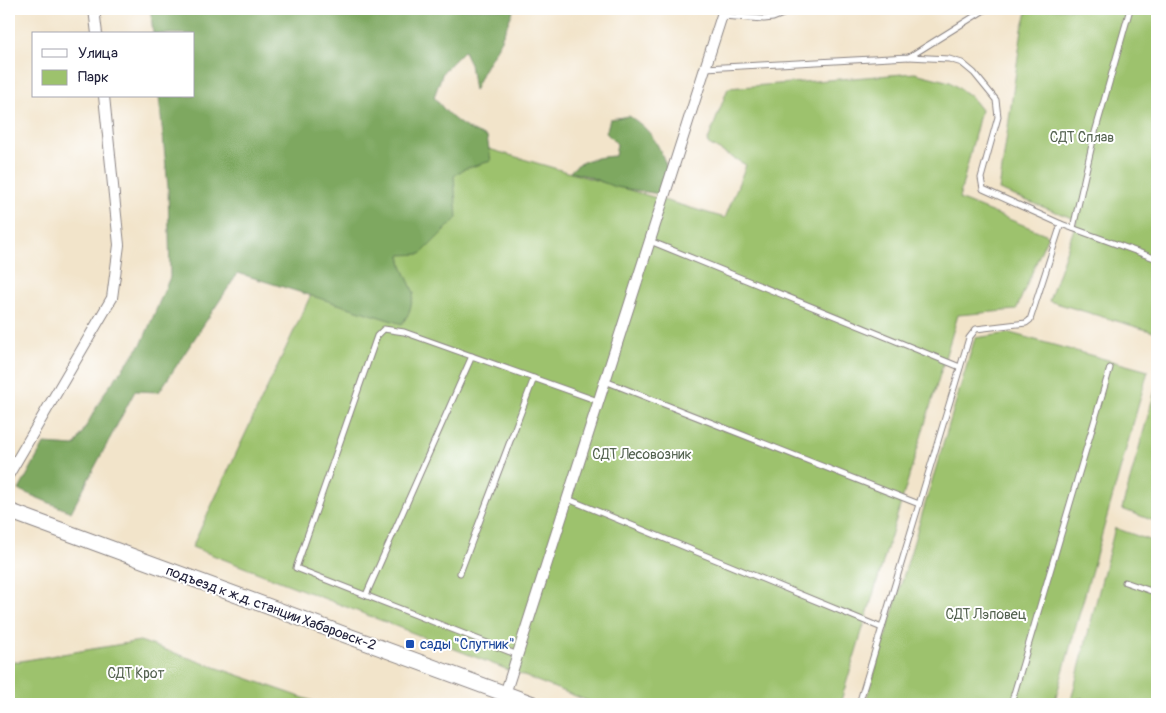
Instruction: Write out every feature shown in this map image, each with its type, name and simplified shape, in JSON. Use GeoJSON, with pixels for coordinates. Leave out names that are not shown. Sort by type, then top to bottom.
{"type":"FeatureCollection","features":[{"type":"Feature","properties":{"kind":"street"},"geometry":{"type":"LineString","coordinates":[[94,9],[97,32]]}},
{"type":"Feature","properties":{"kind":"street"},"geometry":{"type":"LineString","coordinates":[[505,694],[723,12]]}},
{"type":"Feature","properties":{"kind":"street"},"geometry":{"type":"LineString","coordinates":[[9,474],[112,298],[119,245],[104,98]]}},
{"type":"Feature","properties":{"kind":"street","name":"подъезд к ж.д. станции Хабаровск-2"},"geometry":{"type":"LineString","coordinates":[[9,511],[533,704]]}},
{"type":"Feature","properties":{"kind":"lane"},"geometry":{"type":"LineString","coordinates":[[723,12],[773,18],[783,14],[785,9]]}},
{"type":"Feature","properties":{"kind":"lane"},"geometry":{"type":"LineString","coordinates":[[909,58],[986,9]]}},
{"type":"Feature","properties":{"kind":"lane"},"geometry":{"type":"LineString","coordinates":[[1073,228],[1094,136],[1130,9]]}},
{"type":"Feature","properties":{"kind":"lane"},"geometry":{"type":"LineString","coordinates":[[704,68],[909,58],[949,59],[962,63],[974,73],[996,100],[998,117],[981,178],[983,189],[1061,224],[1157,259]]}},
{"type":"Feature","properties":{"kind":"lane"},"geometry":{"type":"LineString","coordinates":[[859,704],[969,338],[976,329],[1026,323],[1030,320],[1061,224]]}},
{"type":"Feature","properties":{"kind":"lane"},"geometry":{"type":"LineString","coordinates":[[649,241],[960,367]]}},
{"type":"Feature","properties":{"kind":"lane"},"geometry":{"type":"LineString","coordinates":[[518,655],[296,568],[377,336],[384,329],[395,330],[598,401]]}},
{"type":"Feature","properties":{"kind":"lane"},"geometry":{"type":"LineString","coordinates":[[366,596],[472,356]]}},
{"type":"Feature","properties":{"kind":"lane"},"geometry":{"type":"LineString","coordinates":[[1011,704],[1110,368]]}},
{"type":"Feature","properties":{"kind":"lane"},"geometry":{"type":"LineString","coordinates":[[460,573],[534,378]]}},
{"type":"Feature","properties":{"kind":"lane"},"geometry":{"type":"LineString","coordinates":[[605,380],[919,504]]}},
{"type":"Feature","properties":{"kind":"lane"},"geometry":{"type":"LineString","coordinates":[[567,498],[882,628]]}},
{"type":"Feature","properties":{"kind":"lane"},"geometry":{"type":"LineString","coordinates":[[1125,582],[1157,594]]}},
{"type":"Feature","properties":{"kind":"lane"},"geometry":{"type":"LineString","coordinates":[[1076,702],[1082,704]]}},
{"type":"Feature","properties":{"kind":"green space"},"geometry":{"type":"Polygon","coordinates":[[[149,9],[514,9],[498,46],[474,91],[470,64],[464,51],[443,72],[434,97],[457,122],[487,137],[491,161],[464,169],[454,176],[457,218],[421,254],[400,255],[402,266],[414,293],[409,313],[402,324],[238,273],[159,392],[135,391],[71,512],[19,490],[44,444],[75,446],[105,392],[142,343],[170,277],[168,187],[159,98],[195,98],[195,32],[153,32],[149,9]]]}},
{"type":"Feature","properties":{"kind":"green space","name":"СДТ Сплав"},"geometry":{"type":"Polygon","coordinates":[[[1028,9],[1157,9],[1157,333],[1049,301],[1077,220],[999,190],[1022,29],[1028,9]]]}},
{"type":"Feature","properties":{"kind":"green space","name":"СДТ Лесовозник"},"geometry":{"type":"Polygon","coordinates":[[[915,73],[950,82],[970,96],[981,110],[959,199],[1048,235],[1016,310],[958,315],[840,704],[596,704],[192,547],[393,121],[725,218],[746,165],[707,143],[728,88],[915,73]]]}},
{"type":"Feature","properties":{"kind":"green space"},"geometry":{"type":"Polygon","coordinates":[[[629,116],[650,133],[665,162],[668,171],[659,194],[615,187],[587,176],[570,172],[584,161],[615,156],[617,144],[606,133],[610,119],[629,116]]]}},
{"type":"Feature","properties":{"kind":"green space","name":"СДТ Лэповец"},"geometry":{"type":"Polygon","coordinates":[[[1010,333],[1148,371],[1054,704],[865,704],[975,338],[1010,333]]]}},
{"type":"Feature","properties":{"kind":"green space"},"geometry":{"type":"Polygon","coordinates":[[[1157,383],[1157,522],[1122,509],[1157,383]]]}},
{"type":"Feature","properties":{"kind":"green space"},"geometry":{"type":"Polygon","coordinates":[[[1115,528],[1157,543],[1157,704],[1070,704],[1115,528]]]}},
{"type":"Feature","properties":{"kind":"green space","name":"СДТ Крот"},"geometry":{"type":"Polygon","coordinates":[[[140,641],[321,704],[9,704],[9,663],[140,641]]]}},
{"type":"Feature","properties":{"kind":"place","name":"сады \"Спутник\""},"geometry":{"type":"Point","coordinates":[410,644]}}]}
